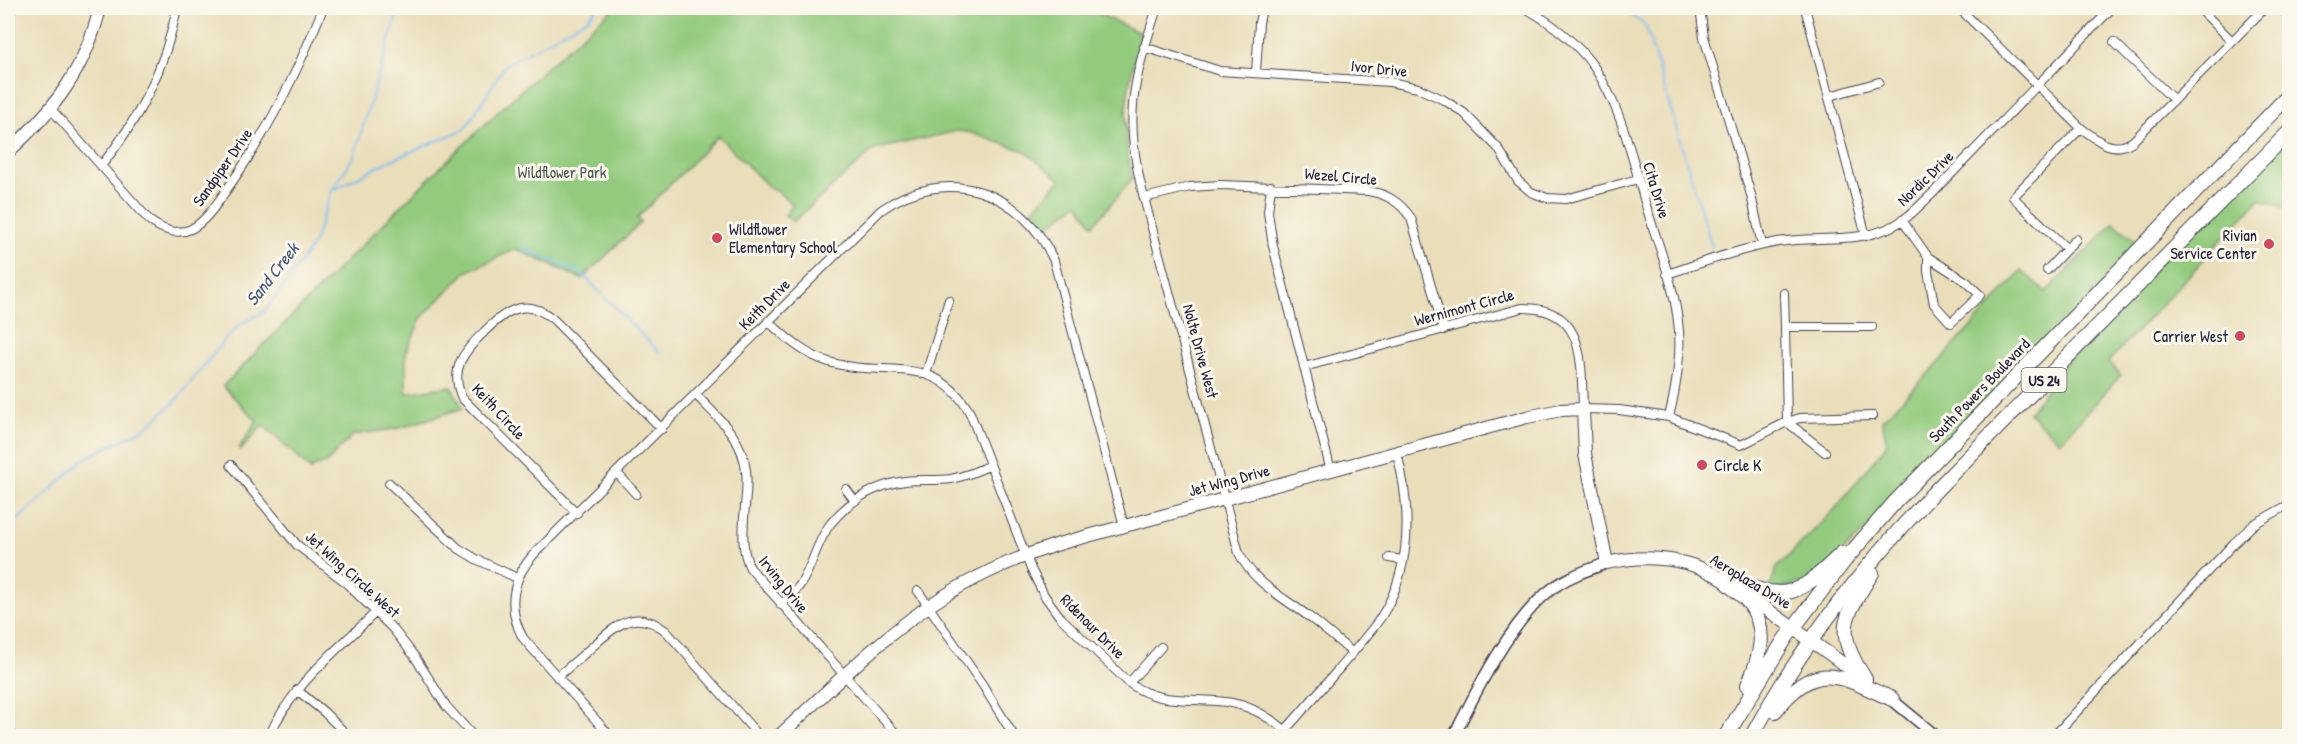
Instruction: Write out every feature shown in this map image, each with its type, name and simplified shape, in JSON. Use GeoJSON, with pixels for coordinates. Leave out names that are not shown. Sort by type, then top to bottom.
{"type":"FeatureCollection","features":[{"type":"Feature","properties":{"kind":"highway","name":"South Powers Boulevard"},"geometry":{"type":"LineString","coordinates":[[1726,736],[1794,627],[1845,560],[1895,502],[2289,94]]}},
{"type":"Feature","properties":{"kind":"highway","name":"US 24"},"geometry":{"type":"LineString","coordinates":[[1754,736],[1784,682],[1865,569],[1920,507],[2289,130]]}},
{"type":"Feature","properties":{"kind":"highway"},"geometry":{"type":"LineString","coordinates":[[1722,578],[1768,593],[1787,594],[1798,589],[1826,568],[1895,502]]}},
{"type":"Feature","properties":{"kind":"highway"},"geometry":{"type":"LineString","coordinates":[[1865,679],[1851,658],[1845,636],[1847,617],[1851,606],[1884,555],[1920,507]]}},
{"type":"Feature","properties":{"kind":"highway"},"geometry":{"type":"LineString","coordinates":[[1722,578],[1749,602],[1760,625],[1762,635],[1755,669],[1726,736]]}},
{"type":"Feature","properties":{"kind":"highway"},"geometry":{"type":"LineString","coordinates":[[1754,736],[1786,697],[1802,683],[1811,679],[1837,677],[1892,699]]}},
{"type":"Feature","properties":{"kind":"main road"},"geometry":{"type":"LineString","coordinates":[[8,152],[51,109],[81,64],[96,26],[100,8]]}},
{"type":"Feature","properties":{"kind":"main road","name":"Jet Wing Drive"},"geometry":{"type":"LineString","coordinates":[[779,736],[844,677],[929,606],[962,585],[1026,555],[1224,498],[1527,417],[1561,410],[1583,409]]}},
{"type":"Feature","properties":{"kind":"main road","name":"Wernimont Circle"},"geometry":{"type":"LineString","coordinates":[[1583,409],[1585,454],[1607,563]]}},
{"type":"Feature","properties":{"kind":"main road","name":"Aeroplaza Drive"},"geometry":{"type":"LineString","coordinates":[[1607,563],[1627,558],[1646,557],[1674,560],[1702,569],[1722,578],[1865,679]]}},
{"type":"Feature","properties":{"kind":"street"},"geometry":{"type":"LineString","coordinates":[[102,166],[129,130],[153,88],[170,40],[177,8]]}},
{"type":"Feature","properties":{"kind":"street","name":"Sandpiper Drive"},"geometry":{"type":"LineString","coordinates":[[182,231],[198,224],[215,207],[258,144],[292,81],[323,8]]}},
{"type":"Feature","properties":{"kind":"street","name":"Nolte Drive West"},"geometry":{"type":"LineString","coordinates":[[1156,8],[1135,82],[1131,116],[1134,157],[1239,553],[1250,571],[1270,590],[1311,618],[1353,653]]}},
{"type":"Feature","properties":{"kind":"street"},"geometry":{"type":"LineString","coordinates":[[1256,74],[1262,8]]}},
{"type":"Feature","properties":{"kind":"street","name":"Cita Drive"},"geometry":{"type":"LineString","coordinates":[[1525,8],[1544,19],[1571,41],[1595,69],[1618,113],[1667,273],[1677,317],[1679,356],[1676,390],[1670,417]]}},
{"type":"Feature","properties":{"kind":"street"},"geometry":{"type":"LineString","coordinates":[[1700,8],[1705,43],[1746,177],[1762,245]]}},
{"type":"Feature","properties":{"kind":"street"},"geometry":{"type":"LineString","coordinates":[[1805,8],[1866,236]]}},
{"type":"Feature","properties":{"kind":"street","name":"Nordic Drive"},"geometry":{"type":"LineString","coordinates":[[1667,273],[1762,245],[1799,239],[1866,236],[1902,220],[1931,195],[2112,8]]}},
{"type":"Feature","properties":{"kind":"street"},"geometry":{"type":"LineString","coordinates":[[2199,8],[2232,41]]}},
{"type":"Feature","properties":{"kind":"street"},"geometry":{"type":"LineString","coordinates":[[1964,9],[2080,128],[2102,144],[2118,148],[2126,146],[2265,8]]}},
{"type":"Feature","properties":{"kind":"street"},"geometry":{"type":"LineString","coordinates":[[2114,42],[2174,100]]}},
{"type":"Feature","properties":{"kind":"street","name":"Ivor Drive"},"geometry":{"type":"LineString","coordinates":[[1144,47],[1212,70],[1390,82],[1418,88],[1444,100],[1464,113],[1498,148],[1518,181],[1531,192],[1547,198],[1566,199],[1638,179]]}},
{"type":"Feature","properties":{"kind":"street"},"geometry":{"type":"LineString","coordinates":[[1830,96],[1879,82]]}},
{"type":"Feature","properties":{"kind":"street"},"geometry":{"type":"LineString","coordinates":[[51,109],[155,225],[169,231],[182,231],[183,243]]}},
{"type":"Feature","properties":{"kind":"street"},"geometry":{"type":"LineString","coordinates":[[2067,249],[2013,197],[2080,128]]}},
{"type":"Feature","properties":{"kind":"street","name":"Wezel Circle"},"geometry":{"type":"LineString","coordinates":[[1144,198],[1190,187],[1221,184],[1368,191],[1387,196],[1405,209],[1416,230],[1444,330]]}},
{"type":"Feature","properties":{"kind":"street"},"geometry":{"type":"LineString","coordinates":[[1270,186],[1268,212],[1270,235],[1330,471]]}},
{"type":"Feature","properties":{"kind":"street","name":"Keith Drive"},"geometry":{"type":"LineString","coordinates":[[610,736],[523,638],[513,611],[517,578],[528,560],[768,321],[881,210],[902,197],[931,188],[955,187],[980,191],[1003,200],[1034,225],[1054,261],[1124,526]]}},
{"type":"Feature","properties":{"kind":"street"},"geometry":{"type":"LineString","coordinates":[[1902,220],[1929,257],[1967,282],[1980,295],[1951,323],[1934,304],[1928,271],[1929,257]]}},
{"type":"Feature","properties":{"kind":"street"},"geometry":{"type":"LineString","coordinates":[[2047,270],[2076,238]]}},
{"type":"Feature","properties":{"kind":"street"},"geometry":{"type":"LineString","coordinates":[[1784,292],[1787,422]]}},
{"type":"Feature","properties":{"kind":"street"},"geometry":{"type":"LineString","coordinates":[[926,374],[949,300]]}},
{"type":"Feature","properties":{"kind":"street","name":"Keith Circle"},"geometry":{"type":"LineString","coordinates":[[577,513],[462,398],[457,381],[458,364],[468,347],[509,311],[527,308],[537,310],[553,319],[662,429]]}},
{"type":"Feature","properties":{"kind":"street","name":"Wernimont Circle"},"geometry":{"type":"LineString","coordinates":[[1304,367],[1522,308],[1533,308],[1553,313],[1568,325],[1580,349],[1583,409]]}},
{"type":"Feature","properties":{"kind":"street","name":"Ridenour Drive"},"geometry":{"type":"LineString","coordinates":[[768,321],[800,348],[828,362],[926,374],[942,381],[963,401],[1037,582],[1055,611],[1141,691],[1160,698],[1223,702],[1244,706],[1261,714],[1285,734]]}},
{"type":"Feature","properties":{"kind":"street"},"geometry":{"type":"LineString","coordinates":[[1785,327],[1872,327]]}},
{"type":"Feature","properties":{"kind":"street","name":"Irving Drive"},"geometry":{"type":"LineString","coordinates":[[695,394],[729,428],[739,445],[747,472],[743,543],[746,560],[755,575],[898,736]]}},
{"type":"Feature","properties":{"kind":"street","name":"Jet Wing Drive"},"geometry":{"type":"LineString","coordinates":[[1583,409],[1619,410],[1670,417],[1741,445],[1787,422]]}},
{"type":"Feature","properties":{"kind":"street"},"geometry":{"type":"LineString","coordinates":[[1787,422],[1800,418],[1873,416]]}},
{"type":"Feature","properties":{"kind":"street"},"geometry":{"type":"LineString","coordinates":[[1787,422],[1825,452]]}},
{"type":"Feature","properties":{"kind":"street"},"geometry":{"type":"LineString","coordinates":[[1285,734],[1372,630],[1389,603],[1403,560],[1407,533],[1407,508],[1397,453]]}},
{"type":"Feature","properties":{"kind":"street","name":"Jet Wing Circle West"},"geometry":{"type":"LineString","coordinates":[[231,465],[297,544],[343,580],[403,640],[446,706],[473,736]]}},
{"type":"Feature","properties":{"kind":"street"},"geometry":{"type":"LineString","coordinates":[[782,605],[801,584],[826,531],[855,501],[875,489],[895,483],[952,478],[990,465]]}},
{"type":"Feature","properties":{"kind":"street"},"geometry":{"type":"LineString","coordinates":[[617,473],[636,494]]}},
{"type":"Feature","properties":{"kind":"street"},"geometry":{"type":"LineString","coordinates":[[389,483],[458,548],[486,565],[517,578]]}},
{"type":"Feature","properties":{"kind":"street"},"geometry":{"type":"LineString","coordinates":[[846,489],[855,501]]}},
{"type":"Feature","properties":{"kind":"street"},"geometry":{"type":"LineString","coordinates":[[2054,736],[2234,543],[2254,524],[2289,504]]}},
{"type":"Feature","properties":{"kind":"street"},"geometry":{"type":"LineString","coordinates":[[1389,558],[1403,560]]}},
{"type":"Feature","properties":{"kind":"street","name":"Aeroplaza Drive"},"geometry":{"type":"LineString","coordinates":[[1454,736],[1502,649],[1529,610],[1552,588],[1571,577],[1607,563]]}},
{"type":"Feature","properties":{"kind":"street"},"geometry":{"type":"LineString","coordinates":[[918,591],[1014,736]]}},
{"type":"Feature","properties":{"kind":"street"},"geometry":{"type":"LineString","coordinates":[[269,736],[280,713],[297,690],[376,612]]}},
{"type":"Feature","properties":{"kind":"street"},"geometry":{"type":"LineString","coordinates":[[557,677],[614,628],[632,620],[650,621],[666,631],[759,736]]}},
{"type":"Feature","properties":{"kind":"street"},"geometry":{"type":"LineString","coordinates":[[1129,682],[1161,647]]}},
{"type":"Feature","properties":{"kind":"street","name":"Aeroplaza Drive"},"geometry":{"type":"LineString","coordinates":[[1865,679],[1936,736]]}},
{"type":"Feature","properties":{"kind":"street"},"geometry":{"type":"LineString","coordinates":[[297,690],[348,736]]}},
{"type":"Feature","properties":{"kind":"green space","name":"Wildflower Park"},"geometry":{"type":"Polygon","coordinates":[[[614,8],[1087,8],[1142,34],[1128,89],[1126,123],[1132,179],[1093,225],[1078,203],[1044,229],[1030,213],[1060,180],[1025,151],[968,132],[957,131],[873,150],[793,222],[785,215],[793,205],[775,189],[772,190],[718,136],[637,218],[641,222],[582,279],[516,249],[466,272],[421,318],[406,353],[406,393],[451,386],[463,408],[400,428],[353,435],[326,463],[311,470],[263,425],[241,450],[239,448],[257,421],[223,386],[463,145],[614,8]]]}},
{"type":"Feature","properties":{"kind":"green space"},"geometry":{"type":"Polygon","coordinates":[[[2289,131],[2289,209],[2260,199],[2108,362],[2121,375],[2060,442],[2029,413],[2084,339],[2289,131]]]}},
{"type":"Feature","properties":{"kind":"green space"},"geometry":{"type":"Polygon","coordinates":[[[2114,223],[2135,240],[2133,255],[1895,502],[1815,578],[1768,593],[1776,569],[1836,508],[1887,444],[1882,420],[1929,373],[2022,271],[2046,292],[2114,223]]]}},
{"type":"Feature","properties":{"kind":"waterway","name":"Sand Creek"},"geometry":{"type":"LineString","coordinates":[[8,529],[84,459],[144,429],[174,403],[228,336],[241,324],[265,311],[314,243],[332,190],[354,156],[399,8]]}},
{"type":"Feature","properties":{"kind":"waterway"},"geometry":{"type":"LineString","coordinates":[[333,190],[389,161],[465,129],[505,65],[588,18],[597,8]]}},
{"type":"Feature","properties":{"kind":"waterway"},"geometry":{"type":"LineString","coordinates":[[1619,8],[1646,27],[1712,247]]}},
{"type":"Feature","properties":{"kind":"waterway"},"geometry":{"type":"LineString","coordinates":[[522,248],[581,273],[660,353]]}},
{"type":"Feature","properties":{"kind":"place","name":"Wildflower Elementary School"},"geometry":{"type":"Point","coordinates":[717,238]}},
{"type":"Feature","properties":{"kind":"place","name":"Rivian Service Center"},"geometry":{"type":"Point","coordinates":[2269,244]}},
{"type":"Feature","properties":{"kind":"place","name":"Carrier West"},"geometry":{"type":"Point","coordinates":[2240,336]}},
{"type":"Feature","properties":{"kind":"place","name":"Circle K"},"geometry":{"type":"Point","coordinates":[1702,465]}}]}
